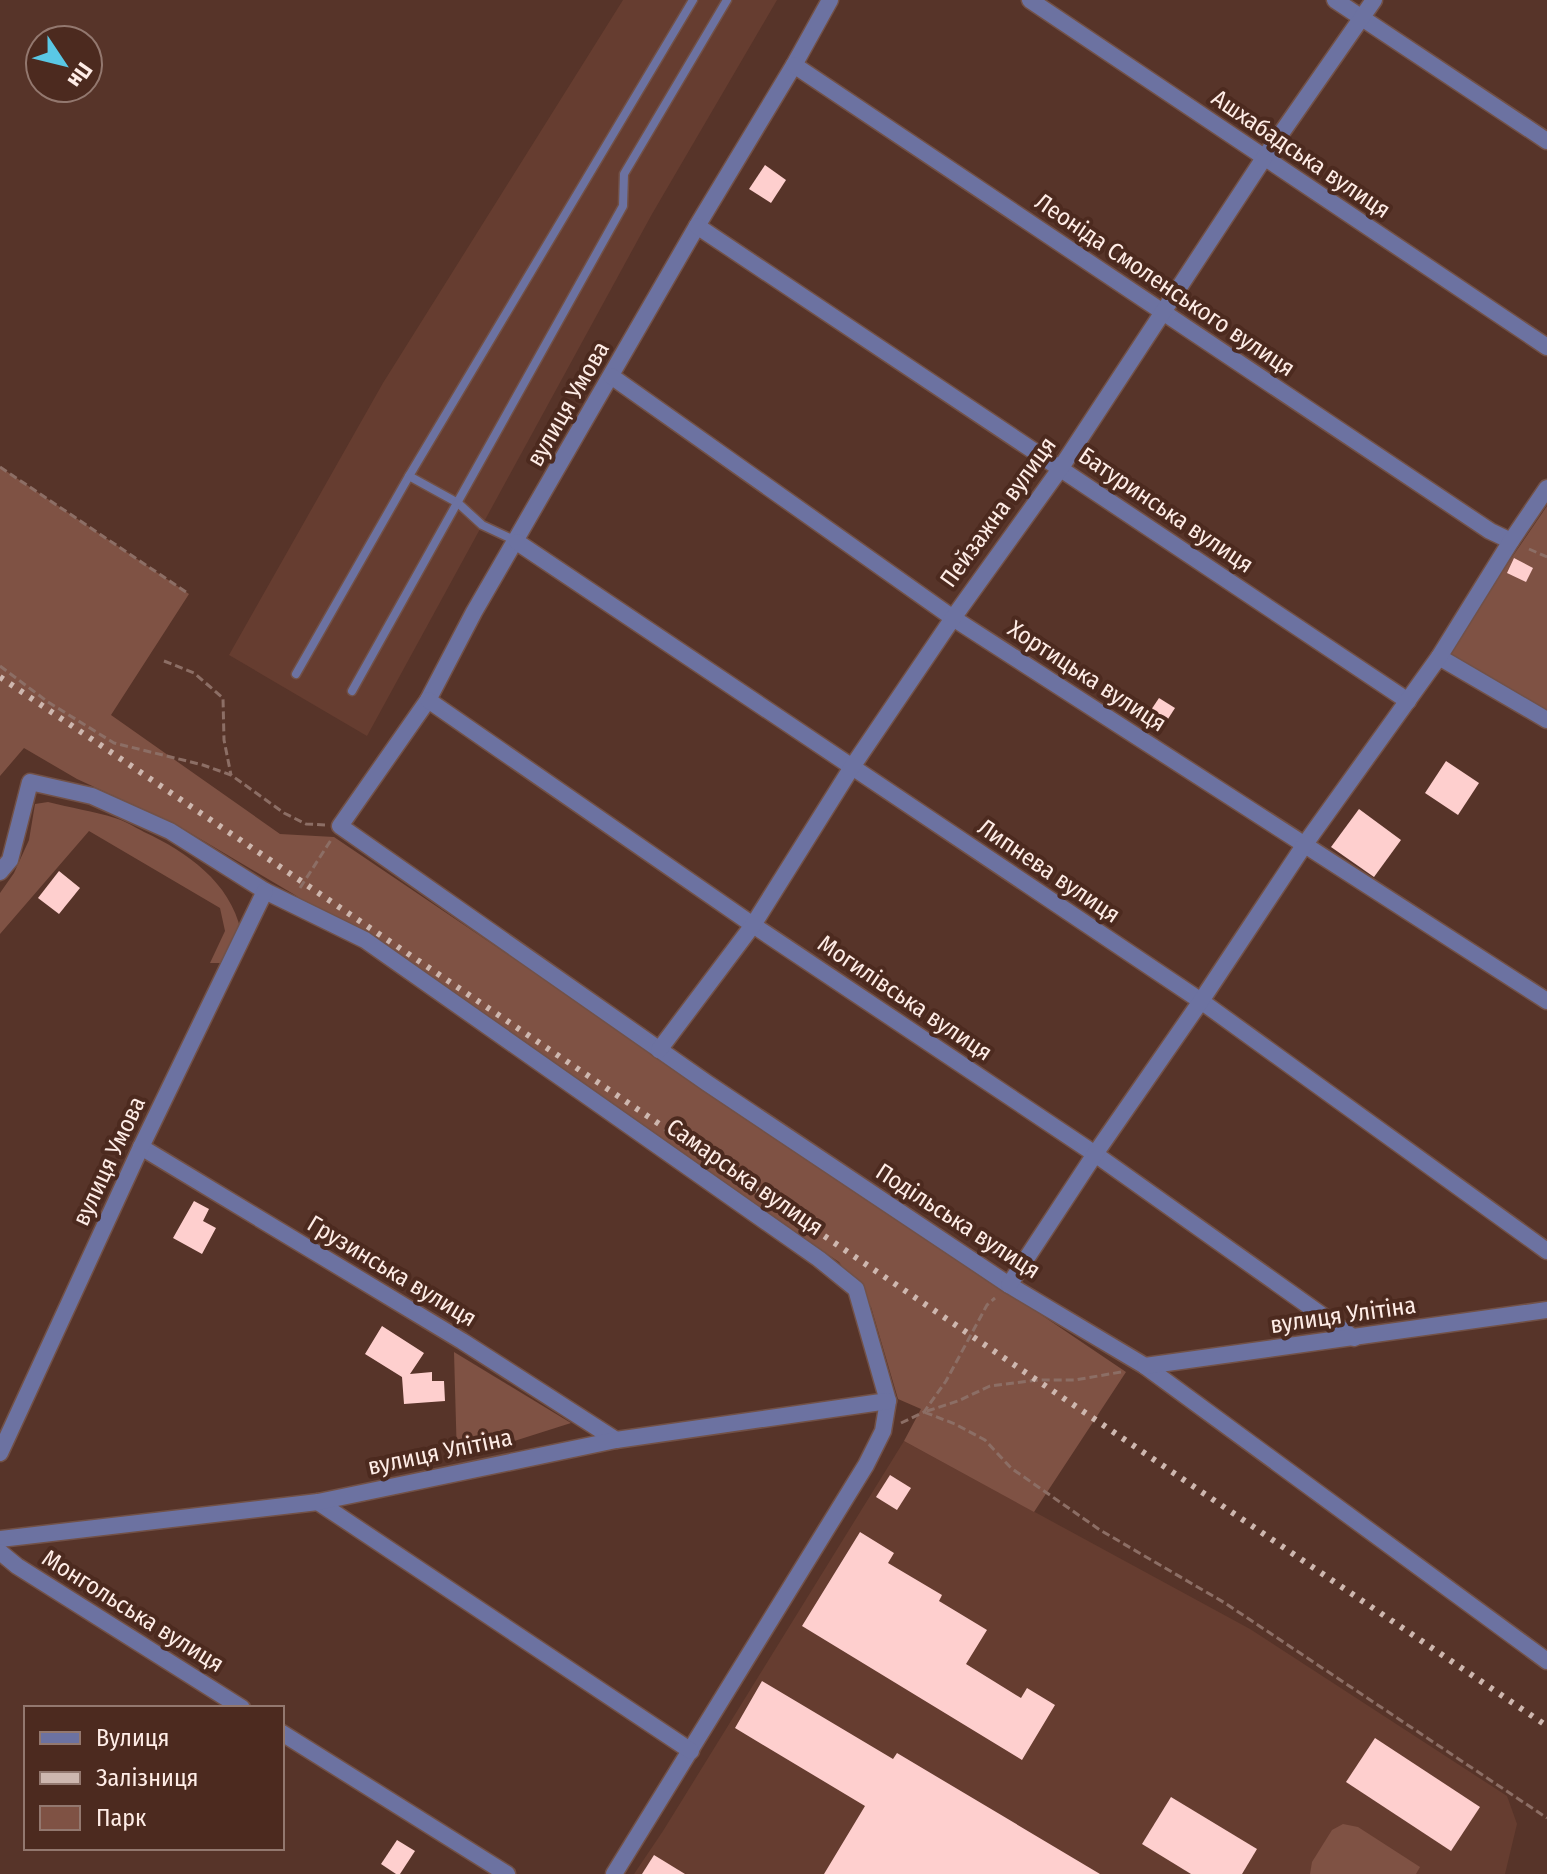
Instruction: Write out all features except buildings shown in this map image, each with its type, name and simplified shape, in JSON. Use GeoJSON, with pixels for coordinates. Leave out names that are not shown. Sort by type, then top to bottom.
{"type":"FeatureCollection","features":[{"type":"Feature","properties":{"kind":"street","name":"вулиця Умова"},"geometry":{"type":"LineString","coordinates":[[340,826],[428,700],[474,612],[830,0]]}},
{"type":"Feature","properties":{"kind":"street","name":"Ашхабадська вулиця"},"geometry":{"type":"LineString","coordinates":[[1030,0],[1547,347]]}},
{"type":"Feature","properties":{"kind":"street"},"geometry":{"type":"LineString","coordinates":[[1335,0],[1547,141]]}},
{"type":"Feature","properties":{"kind":"street","name":"Пейзажна вулиця"},"geometry":{"type":"LineString","coordinates":[[659,1050],[753,925],[852,767],[953,618],[1060,469],[1264,158],[1374,0]]}},
{"type":"Feature","properties":{"kind":"street","name":"Леоніда Смоленського вулиця"},"geometry":{"type":"LineString","coordinates":[[794,65],[1490,531],[1511,541]]}},
{"type":"Feature","properties":{"kind":"street","name":"Батуринська вулиця"},"geometry":{"type":"LineString","coordinates":[[697,226],[1408,701]]}},
{"type":"Feature","properties":{"kind":"street","name":"Хортицька вулиця"},"geometry":{"type":"LineString","coordinates":[[611,376],[953,618],[1547,1001]]}},
{"type":"Feature","properties":{"kind":"street"},"geometry":{"type":"LineString","coordinates":[[1009,1285],[1305,844],[1439,657],[1547,488]]}},
{"type":"Feature","properties":{"kind":"street","name":"Липнева вулиця"},"geometry":{"type":"LineString","coordinates":[[517,542],[1201,1001],[1547,1251]]}},
{"type":"Feature","properties":{"kind":"street"},"geometry":{"type":"LineString","coordinates":[[1439,657],[1547,720]]}},
{"type":"Feature","properties":{"kind":"street","name":"Могилівська вулиця"},"geometry":{"type":"LineString","coordinates":[[428,700],[753,925],[1095,1154],[1354,1338]]}},
{"type":"Feature","properties":{"kind":"street","name":"Самарська вулиця"},"geometry":{"type":"LineString","coordinates":[[0,872],[10,860],[30,782],[92,796],[170,831],[265,891],[365,940],[819,1259],[856,1289],[888,1401],[883,1431],[866,1465],[614,1874]]}},
{"type":"Feature","properties":{"kind":"street","name":"Подільська вулиця"},"geometry":{"type":"LineString","coordinates":[[340,826],[659,1050],[1009,1285],[1145,1366],[1547,1661]]}},
{"type":"Feature","properties":{"kind":"street","name":"вулиця Умова"},"geometry":{"type":"LineString","coordinates":[[2,1445],[265,891]]}},
{"type":"Feature","properties":{"kind":"street","name":"Грузинська вулиця"},"geometry":{"type":"LineString","coordinates":[[141,1147],[462,1341],[616,1440]]}},
{"type":"Feature","properties":{"kind":"street","name":"вулиця Улітіна"},"geometry":{"type":"LineString","coordinates":[[1145,1366],[1547,1310]]}},
{"type":"Feature","properties":{"kind":"street","name":"вулиця Улітіна"},"geometry":{"type":"LineString","coordinates":[[0,1539],[318,1502],[616,1440],[888,1401]]}},
{"type":"Feature","properties":{"kind":"street"},"geometry":{"type":"LineString","coordinates":[[318,1502],[691,1751]]}},
{"type":"Feature","properties":{"kind":"street","name":"Монгольська вулиця"},"geometry":{"type":"LineString","coordinates":[[0,1552],[17,1566],[239,1706]]}},
{"type":"Feature","properties":{"kind":"street"},"geometry":{"type":"LineString","coordinates":[[284,1734],[507,1874]]}},
{"type":"Feature","properties":{"kind":"lane"},"geometry":{"type":"LineString","coordinates":[[296,674],[409,476],[693,0]]}},
{"type":"Feature","properties":{"kind":"lane"},"geometry":{"type":"LineString","coordinates":[[352,691],[623,206],[624,174],[727,0]]}},
{"type":"Feature","properties":{"kind":"lane"},"geometry":{"type":"LineString","coordinates":[[409,476],[458,503],[482,525],[517,542]]}},
{"type":"Feature","properties":{"kind":"path"},"geometry":{"type":"LineString","coordinates":[[0,467],[189,594]]}},
{"type":"Feature","properties":{"kind":"path"},"geometry":{"type":"LineString","coordinates":[[1511,541],[1547,557]]}},
{"type":"Feature","properties":{"kind":"path"},"geometry":{"type":"LineString","coordinates":[[164,661],[194,673],[223,698],[224,740],[231,775]]}},
{"type":"Feature","properties":{"kind":"path"},"geometry":{"type":"LineString","coordinates":[[0,666],[48,702],[114,743],[231,775],[284,813],[306,824],[340,826],[291,904]]}},
{"type":"Feature","properties":{"kind":"path"},"geometry":{"type":"LineString","coordinates":[[924,1412],[946,1381],[987,1305],[1009,1285]]}},
{"type":"Feature","properties":{"kind":"path"},"geometry":{"type":"LineString","coordinates":[[883,1431],[990,1386],[1038,1380],[1075,1380],[1145,1366]]}},
{"type":"Feature","properties":{"kind":"path"},"geometry":{"type":"LineString","coordinates":[[924,1412],[985,1440],[1011,1468],[1100,1530],[1225,1603],[1547,1818]]}},
{"type":"Feature","properties":{"kind":"shaded area"},"geometry":{"type":"Polygon","coordinates":[[[623,0],[777,0],[652,214],[367,736],[229,655],[383,383],[623,0]]]}},
{"type":"Feature","properties":{"kind":"shaded area"},"geometry":{"type":"Polygon","coordinates":[[[904,1441],[1250,1629],[1507,1796],[1517,1824],[1505,1874],[634,1874],[904,1441]]]}},
{"type":"Feature","properties":{"kind":"green space"},"geometry":{"type":"Polygon","coordinates":[[[0,467],[189,594],[111,715],[280,834],[334,837],[1126,1372],[1034,1512],[904,1441],[921,1409],[898,1399],[871,1307],[839,1262],[295,895],[175,824],[77,779],[24,748],[0,776],[0,467]]]}},
{"type":"Feature","properties":{"kind":"green space"},"geometry":{"type":"Polygon","coordinates":[[[1547,506],[1547,715],[1446,654],[1547,506]]]}},
{"type":"Feature","properties":{"kind":"green space"},"geometry":{"type":"Polygon","coordinates":[[[48,802],[122,821],[176,849],[217,883],[235,913],[241,931],[221,963],[210,963],[225,931],[220,908],[89,831],[0,934],[0,893],[14,873],[29,840],[35,804],[48,802]]]}},
{"type":"Feature","properties":{"kind":"green space"},"geometry":{"type":"Polygon","coordinates":[[[454,1352],[571,1423],[457,1459],[454,1352]]]}},
{"type":"Feature","properties":{"kind":"green space"},"geometry":{"type":"Polygon","coordinates":[[[1343,1824],[1358,1827],[1420,1867],[1416,1874],[1310,1874],[1312,1862],[1332,1830],[1343,1824]]]}},
{"type":"Feature","properties":{"kind":"railway"},"geometry":{"type":"LineString","coordinates":[[0,677],[1547,1726]]}}]}
